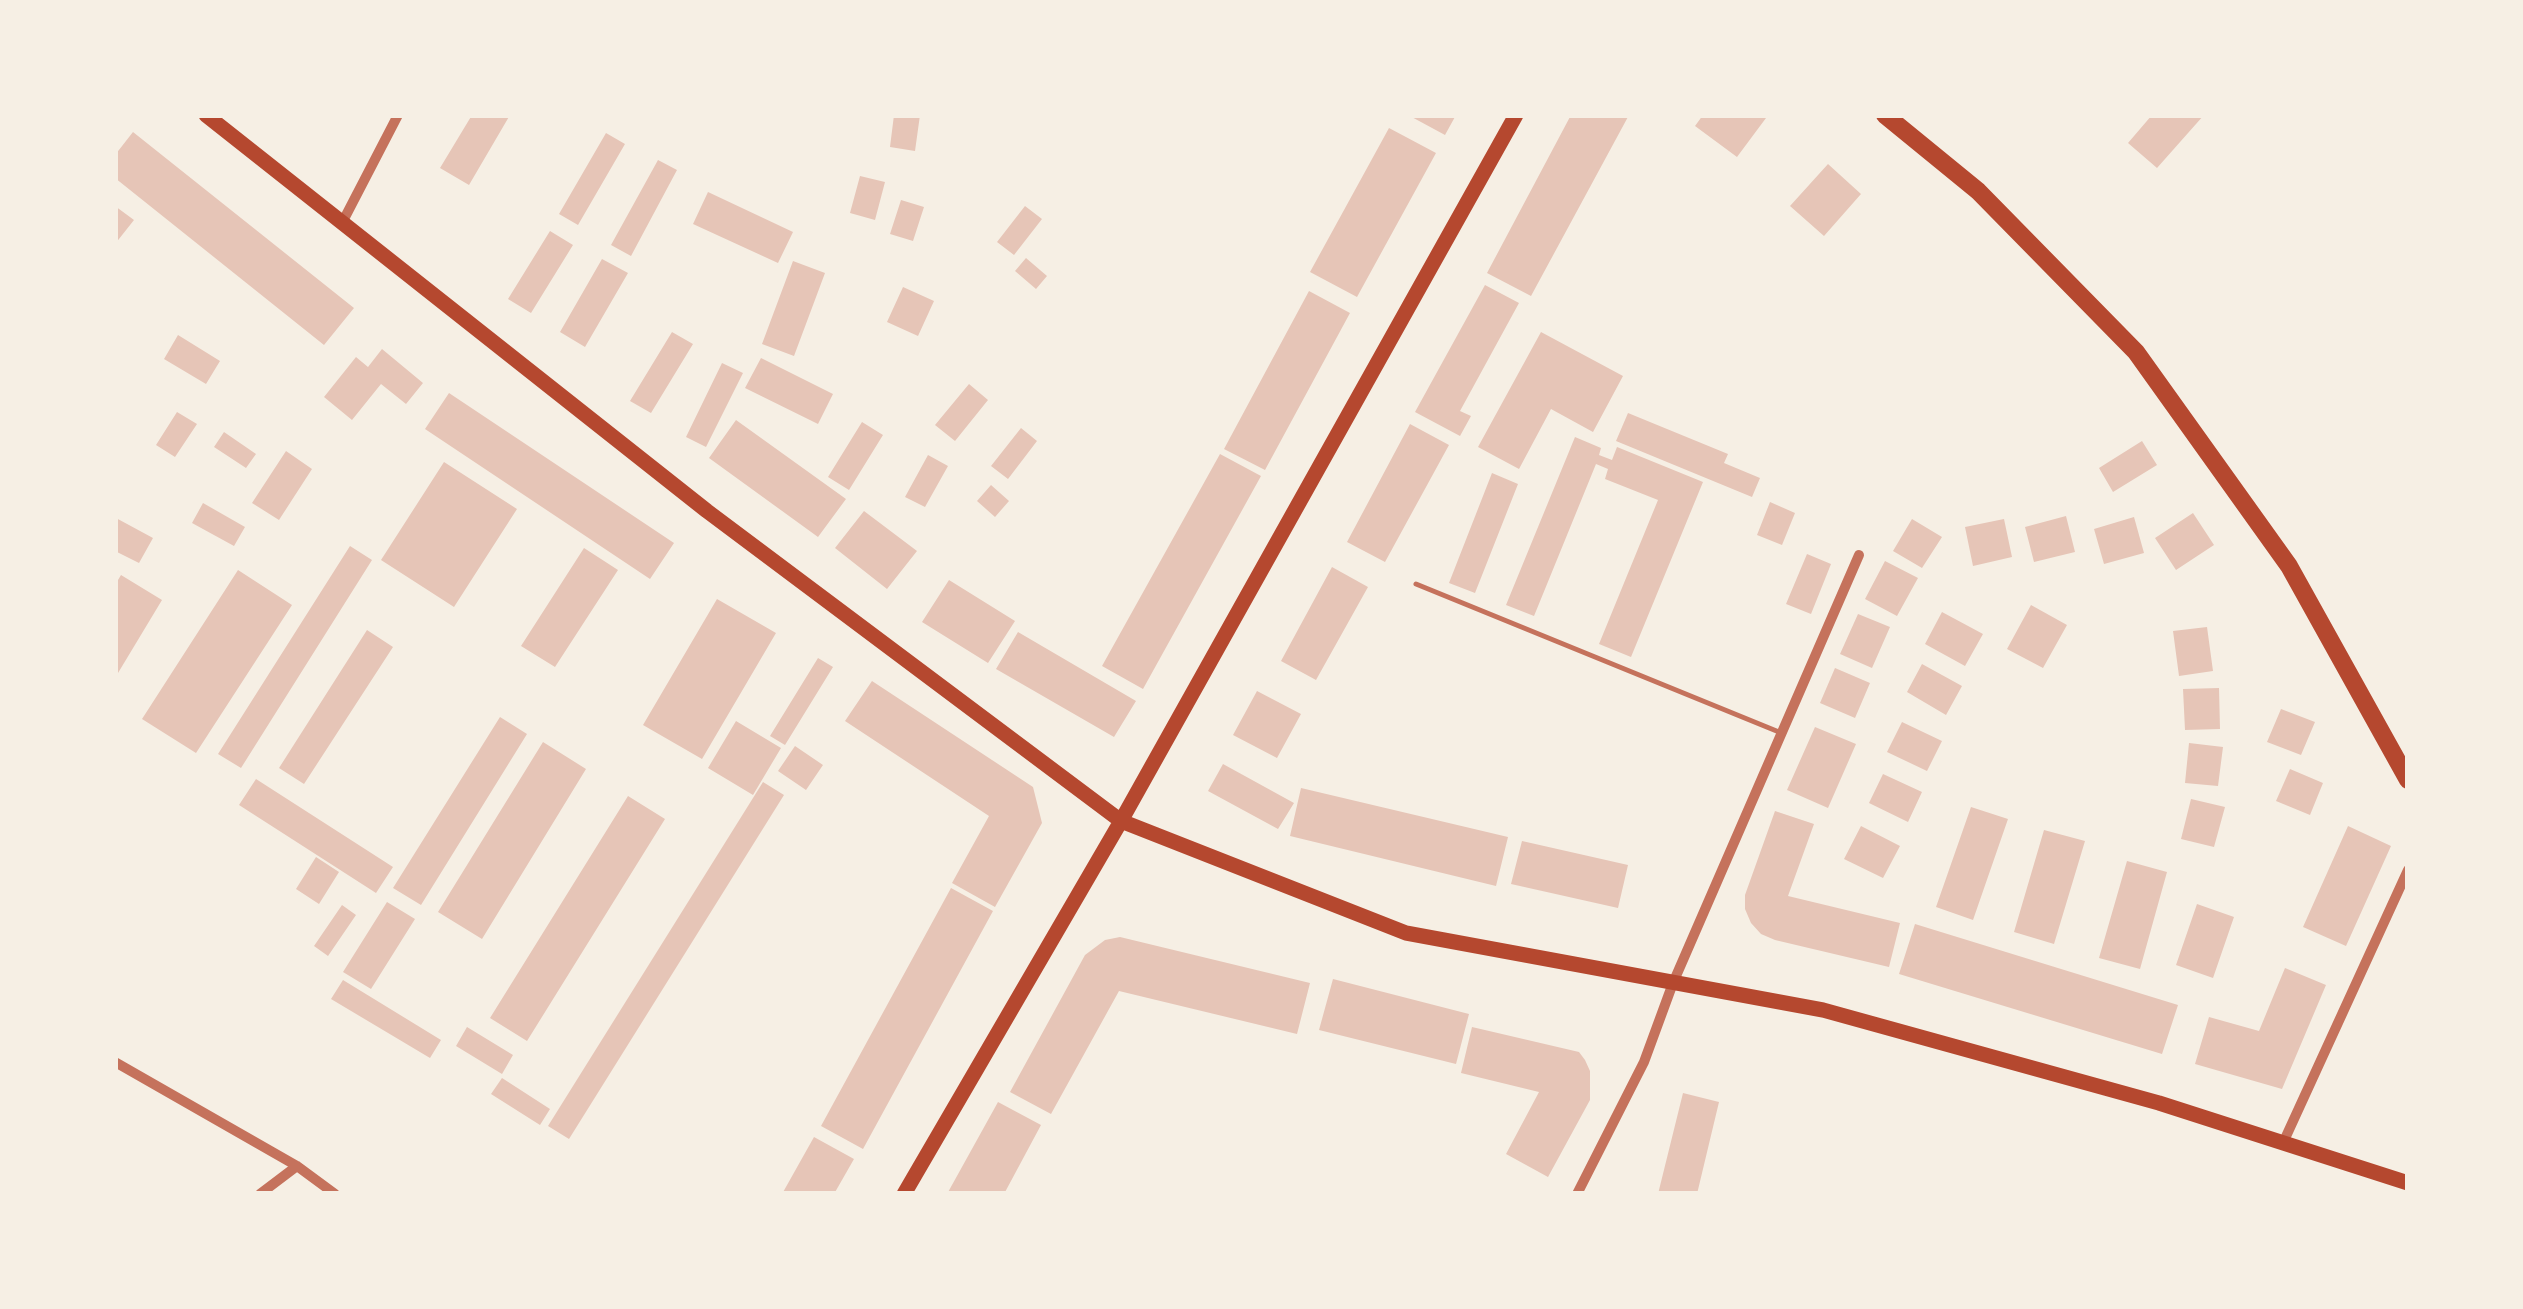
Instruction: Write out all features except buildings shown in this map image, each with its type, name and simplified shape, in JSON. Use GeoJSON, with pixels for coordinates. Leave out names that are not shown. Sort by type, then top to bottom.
{"type":"FeatureCollection","features":[{"type":"Feature","properties":{"kind":"main road"},"geometry":{"type":"LineString","coordinates":[[206,115],[706,511],[1121,820],[1406,933],[1823,1010],[2159,1102],[2408,1183]]}},
{"type":"Feature","properties":{"kind":"main road"},"geometry":{"type":"LineString","coordinates":[[904,1194],[1121,820],[1516,115]]}},
{"type":"Feature","properties":{"kind":"main road"},"geometry":{"type":"LineString","coordinates":[[1885,115],[1978,191],[2136,352],[2289,566],[2408,780]]}},
{"type":"Feature","properties":{"kind":"street"},"geometry":{"type":"LineString","coordinates":[[342,222],[398,115]]}},
{"type":"Feature","properties":{"kind":"street"},"geometry":{"type":"LineString","coordinates":[[1577,1194],[1644,1062],[1673,983],[1859,555]]}},
{"type":"Feature","properties":{"kind":"street"},"geometry":{"type":"LineString","coordinates":[[2283,1143],[2408,870]]}},
{"type":"Feature","properties":{"kind":"street"},"geometry":{"type":"LineString","coordinates":[[115,1062],[297,1166],[335,1194]]}},
{"type":"Feature","properties":{"kind":"street"},"geometry":{"type":"LineString","coordinates":[[260,1194],[297,1166]]}},
{"type":"Feature","properties":{"kind":"lane"},"geometry":{"type":"LineString","coordinates":[[1416,584],[1782,733]]}}]}
